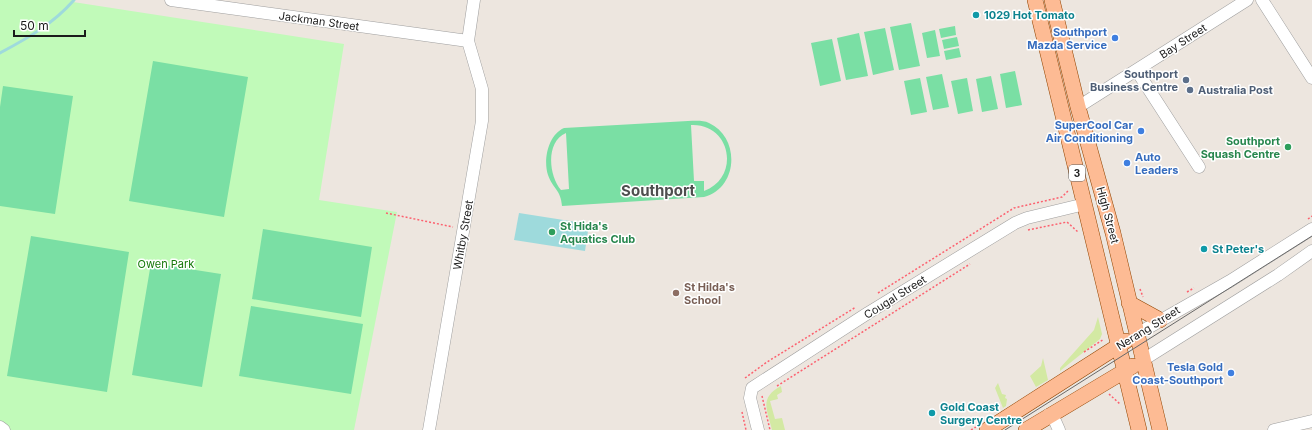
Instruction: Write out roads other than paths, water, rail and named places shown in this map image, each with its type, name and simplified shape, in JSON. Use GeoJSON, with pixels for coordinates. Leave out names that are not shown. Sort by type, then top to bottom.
{"type":"FeatureCollection","features":[{"type":"Feature","properties":{"kind":"main road","name":"High Street"},"geometry":{"type":"LineString","coordinates":[[1035,0],[1139,430]]}},
{"type":"Feature","properties":{"kind":"main road","name":"High Street"},"geometry":{"type":"LineString","coordinates":[[1052,0],[1078,107],[1109,220],[1160,430]]}},
{"type":"Feature","properties":{"kind":"main road"},"geometry":{"type":"LineString","coordinates":[[1129,303],[1160,320]]}},
{"type":"Feature","properties":{"kind":"main road","name":"Nerang Street"},"geometry":{"type":"LineString","coordinates":[[987,430],[1137,334]]}},
{"type":"Feature","properties":{"kind":"main road"},"geometry":{"type":"LineString","coordinates":[[1026,430],[1048,415],[1143,360]]}},
{"type":"Feature","properties":{"kind":"street","name":"Jackman Street"},"geometry":{"type":"LineString","coordinates":[[171,0],[468,41]]}},
{"type":"Feature","properties":{"kind":"street"},"geometry":{"type":"LineString","coordinates":[[468,41],[474,0]]}},
{"type":"Feature","properties":{"kind":"street","name":"Bay Street"},"geometry":{"type":"LineString","coordinates":[[1078,107],[1247,0]]}},
{"type":"Feature","properties":{"kind":"street"},"geometry":{"type":"LineString","coordinates":[[1262,0],[1312,78]]}},
{"type":"Feature","properties":{"kind":"street","name":"Whitby Street"},"geometry":{"type":"LineString","coordinates":[[429,430],[482,121],[482,89],[468,41]]}},
{"type":"Feature","properties":{"kind":"street"},"geometry":{"type":"LineString","coordinates":[[1137,71],[1199,167]]}},
{"type":"Feature","properties":{"kind":"street","name":"Cougal Street"},"geometry":{"type":"LineString","coordinates":[[758,430],[750,398],[752,388],[868,313],[1015,223],[1026,218],[1085,204]]}},
{"type":"Feature","properties":{"kind":"street","name":"Nerang Street"},"geometry":{"type":"LineString","coordinates":[[1137,334],[1230,281],[1312,229]]}},
{"type":"Feature","properties":{"kind":"street"},"geometry":{"type":"LineString","coordinates":[[1143,360],[1278,275],[1312,251]]}},
{"type":"Feature","properties":{"kind":"street"},"geometry":{"type":"LineString","coordinates":[[1048,415],[1055,421],[1059,430]]}},
{"type":"Feature","properties":{"kind":"street"},"geometry":{"type":"LineString","coordinates":[[1274,430],[1312,421]]}},
{"type":"Feature","properties":{"kind":"street"},"geometry":{"type":"LineString","coordinates":[[0,426],[4,430]]}},
{"type":"Feature","properties":{"kind":"water","name":"St Hida's Aquatics Club"},"geometry":{"type":"Polygon","coordinates":[[[519,213],[589,224],[585,251],[514,240],[519,213]]]}},
{"type":"Feature","properties":{"kind":"waterway"},"geometry":{"type":"LineString","coordinates":[[0,53],[49,23],[66,9],[74,0]]}},
{"type":"Feature","properties":{"kind":"tram line"},"geometry":{"type":"LineString","coordinates":[[1005,430],[1312,236]]}},
{"type":"Feature","properties":{"kind":"place","name":"1029 Hot Tomato"},"geometry":{"type":"Point","coordinates":[976,15]}},
{"type":"Feature","properties":{"kind":"place","name":"Southport Mazda Service"},"geometry":{"type":"Point","coordinates":[1115,38]}},
{"type":"Feature","properties":{"kind":"place","name":"Southport Business Centre"},"geometry":{"type":"Point","coordinates":[1186,80]}},
{"type":"Feature","properties":{"kind":"place","name":"Australia Post"},"geometry":{"type":"Point","coordinates":[1190,90]}},
{"type":"Feature","properties":{"kind":"place","name":"SuperCool Car Air Conditioning"},"geometry":{"type":"Point","coordinates":[1141,131]}},
{"type":"Feature","properties":{"kind":"place","name":"Southport Squash Centre"},"geometry":{"type":"Point","coordinates":[1288,147]}},
{"type":"Feature","properties":{"kind":"place","name":"Auto Leaders"},"geometry":{"type":"Point","coordinates":[1127,163]}},
{"type":"Feature","properties":{"kind":"place","name":"St Hida's Aquatics Club"},"geometry":{"type":"Point","coordinates":[552,232]}},
{"type":"Feature","properties":{"kind":"place","name":"St Peter's"},"geometry":{"type":"Point","coordinates":[1204,249]}},
{"type":"Feature","properties":{"kind":"place","name":"St Hilda's School"},"geometry":{"type":"Point","coordinates":[676,293]}},
{"type":"Feature","properties":{"kind":"place","name":"Tesla Gold Coast-Southport"},"geometry":{"type":"Point","coordinates":[1231,373]}},
{"type":"Feature","properties":{"kind":"place","name":"Gold Coast Surgery Centre"},"geometry":{"type":"Point","coordinates":[932,413]}},
{"type":"Feature","properties":{"kind":"district","name":"Southport"},"geometry":{"type":"Point","coordinates":[658,191]}},
{"type":"Feature","properties":{"kind":"park label","name":"Owen Park"},"geometry":{"type":"Point","coordinates":[166,264]}}]}
